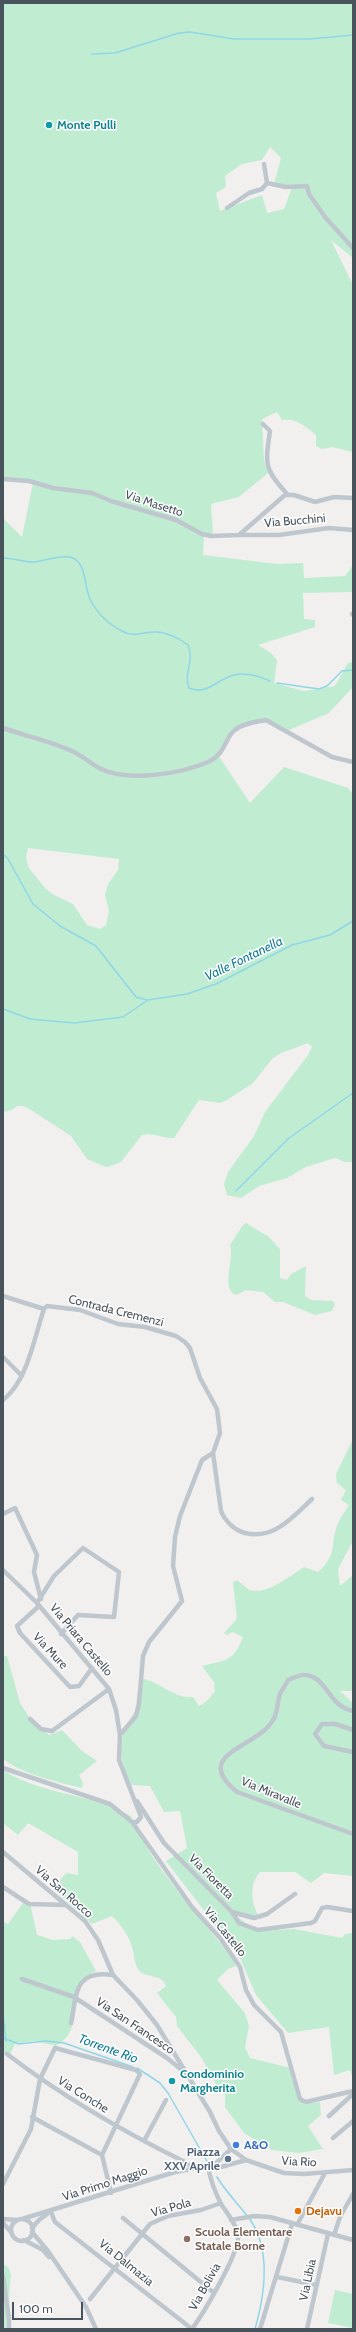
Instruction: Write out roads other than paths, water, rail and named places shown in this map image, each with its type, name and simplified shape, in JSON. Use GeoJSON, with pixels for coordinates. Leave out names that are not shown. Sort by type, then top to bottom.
{"type":"FeatureCollection","features":[{"type":"Feature","properties":{"kind":"street"},"geometry":{"type":"LineString","coordinates":[[227,208],[249,193],[262,189],[267,183],[264,164]]}},
{"type":"Feature","properties":{"kind":"street"},"geometry":{"type":"LineString","coordinates":[[267,183],[286,187],[307,186],[309,194],[325,217],[353,248]]}},
{"type":"Feature","properties":{"kind":"street"},"geometry":{"type":"LineString","coordinates":[[263,424],[270,431],[266,461],[272,478],[288,495]]}},
{"type":"Feature","properties":{"kind":"street","name":"Via Masetto"},"geometry":{"type":"LineString","coordinates":[[3,479],[29,481],[52,488],[92,493],[111,501],[176,520],[202,534],[211,536],[238,535]]}},
{"type":"Feature","properties":{"kind":"street"},"geometry":{"type":"LineString","coordinates":[[238,535],[281,496],[288,495],[315,502],[334,497],[353,498]]}},
{"type":"Feature","properties":{"kind":"street","name":"Via Bucchini"},"geometry":{"type":"LineString","coordinates":[[238,535],[279,535],[329,528],[353,530]]}},
{"type":"Feature","properties":{"kind":"street"},"geometry":{"type":"LineString","coordinates":[[3,728],[73,751],[111,773],[133,776],[166,773],[208,762],[220,755],[233,731],[243,725],[266,720],[332,756],[353,762]]}},
{"type":"Feature","properties":{"kind":"street","name":"Contrada Cremenzi"},"geometry":{"type":"LineString","coordinates":[[3,1296],[44,1309],[46,1306],[80,1310],[118,1324],[145,1327],[184,1340],[190,1348],[200,1378],[217,1409],[220,1433],[213,1453]]}},
{"type":"Feature","properties":{"kind":"street"},"geometry":{"type":"LineString","coordinates":[[3,1400],[8,1396],[22,1376],[44,1309]]}},
{"type":"Feature","properties":{"kind":"street"},"geometry":{"type":"LineString","coordinates":[[3,1357],[22,1376]]}},
{"type":"Feature","properties":{"kind":"street"},"geometry":{"type":"LineString","coordinates":[[120,1735],[136,1716],[139,1704],[142,1656],[150,1642],[182,1601],[173,1566],[175,1537],[180,1516],[202,1460],[213,1453],[221,1510],[225,1520],[239,1532],[258,1536],[272,1531],[286,1523],[312,1499]]}},
{"type":"Feature","properties":{"kind":"street","name":"Via Priara Castello"},"geometry":{"type":"LineString","coordinates":[[3,1514],[15,1508],[37,1555],[34,1572],[41,1599]]}},
{"type":"Feature","properties":{"kind":"street"},"geometry":{"type":"LineString","coordinates":[[38,1605],[54,1576],[83,1548],[119,1572],[114,1617],[78,1615],[61,1634]]}},
{"type":"Feature","properties":{"kind":"street","name":"Via Priara Castello"},"geometry":{"type":"LineString","coordinates":[[3,1570],[38,1605],[108,1689],[116,1710],[120,1735],[119,1760],[141,1817],[137,1822],[132,1822]]}},
{"type":"Feature","properties":{"kind":"street","name":"Via Mure"},"geometry":{"type":"LineString","coordinates":[[38,1605],[17,1626],[20,1633],[70,1687],[78,1686],[92,1668]]}},
{"type":"Feature","properties":{"kind":"street","name":"Via Miravalle"},"geometry":{"type":"LineString","coordinates":[[353,1711],[346,1709],[334,1701],[322,1684],[313,1677],[306,1674],[288,1680],[280,1693],[273,1720],[262,1733],[228,1755],[221,1764],[220,1772],[226,1783],[237,1792],[353,1834]]}},
{"type":"Feature","properties":{"kind":"street"},"geometry":{"type":"LineString","coordinates":[[30,1718],[41,1729],[52,1731],[108,1689]]}},
{"type":"Feature","properties":{"kind":"street"},"geometry":{"type":"LineString","coordinates":[[353,1730],[335,1724],[322,1724],[316,1734],[324,1746],[353,1752]]}},
{"type":"Feature","properties":{"kind":"street"},"geometry":{"type":"LineString","coordinates":[[3,1768],[114,1805],[132,1822]]}},
{"type":"Feature","properties":{"kind":"street","name":"Via Fioretta"},"geometry":{"type":"LineString","coordinates":[[134,1799],[164,1843],[232,1912],[254,1918],[267,1914],[295,1894]]}},
{"type":"Feature","properties":{"kind":"street","name":"Via Castello"},"geometry":{"type":"LineString","coordinates":[[132,1822],[192,1906],[220,1938],[240,1967],[246,1990],[254,2005],[281,2032],[300,2099],[306,2102],[353,2092]]}},
{"type":"Feature","properties":{"kind":"street","name":"Via San Rocco"},"geometry":{"type":"LineString","coordinates":[[3,1852],[85,1921],[98,1940],[113,1975],[157,2025],[231,2149],[246,2160]]}},
{"type":"Feature","properties":{"kind":"street"},"geometry":{"type":"LineString","coordinates":[[3,1887],[29,1904],[65,1905]]}},
{"type":"Feature","properties":{"kind":"street"},"geometry":{"type":"LineString","coordinates":[[232,1912],[239,1923],[258,1930],[311,1923],[315,1921],[322,1908],[327,1907],[353,1911]]}},
{"type":"Feature","properties":{"kind":"street"},"geometry":{"type":"LineString","coordinates":[[71,2022],[74,1997],[81,1982],[91,1975],[100,1973],[113,1975]]}},
{"type":"Feature","properties":{"kind":"street","name":"Via San Francesco"},"geometry":{"type":"LineString","coordinates":[[22,1979],[74,1997],[184,2072]]}},
{"type":"Feature","properties":{"kind":"street","name":"Via Conche"},"geometry":{"type":"LineString","coordinates":[[40,2079],[55,2048],[136,2070],[140,2074],[115,2127]]}},
{"type":"Feature","properties":{"kind":"street","name":"Via Conche"},"geometry":{"type":"LineString","coordinates":[[7,2054],[40,2079],[115,2127],[186,2162],[193,2168]]}},
{"type":"Feature","properties":{"kind":"street"},"geometry":{"type":"LineString","coordinates":[[3,2184],[31,2130],[32,2117],[40,2079]]}},
{"type":"Feature","properties":{"kind":"street","name":"Via Castello"},"geometry":{"type":"LineString","coordinates":[[329,2116],[353,2092]]}},
{"type":"Feature","properties":{"kind":"street"},"geometry":{"type":"LineString","coordinates":[[144,2141],[166,2100]]}},
{"type":"Feature","properties":{"kind":"street"},"geometry":{"type":"LineString","coordinates":[[32,2117],[102,2155]]}},
{"type":"Feature","properties":{"kind":"street"},"geometry":{"type":"LineString","coordinates":[[333,2138],[353,2121]]}},
{"type":"Feature","properties":{"kind":"street"},"geometry":{"type":"LineString","coordinates":[[111,2193],[102,2155],[115,2127]]}},
{"type":"Feature","properties":{"kind":"street"},"geometry":{"type":"LineString","coordinates":[[210,2166],[231,2149]]}},
{"type":"Feature","properties":{"kind":"street"},"geometry":{"type":"LineString","coordinates":[[234,2164],[238,2154]]}},
{"type":"Feature","properties":{"kind":"street","name":"Via Primo Maggio"},"geometry":{"type":"LineString","coordinates":[[3,2219],[20,2220],[193,2168],[210,2166],[222,2167],[246,2160]]}},
{"type":"Feature","properties":{"kind":"street","name":"Via Rio"},"geometry":{"type":"LineString","coordinates":[[246,2160],[284,2173],[325,2173],[353,2170]]}},
{"type":"Feature","properties":{"kind":"street","name":"Via Bolivia"},"geometry":{"type":"LineString","coordinates":[[192,2329],[207,2307],[213,2292],[237,2249],[238,2235],[232,2220],[221,2203],[210,2178],[210,2166]]}},
{"type":"Feature","properties":{"kind":"street"},"geometry":{"type":"LineString","coordinates":[[260,2329],[295,2225],[325,2173]]}},
{"type":"Feature","properties":{"kind":"street"},"geometry":{"type":"LineString","coordinates":[[334,2235],[340,2218],[353,2194]]}},
{"type":"Feature","properties":{"kind":"street","name":"Via Pola"},"geometry":{"type":"LineString","coordinates":[[90,2299],[140,2234],[150,2224],[168,2216],[201,2210],[221,2203]]}},
{"type":"Feature","properties":{"kind":"street","name":"Via Primo Maggio"},"geometry":{"type":"LineString","coordinates":[[32,2230],[40,2219],[50,2212]]}},
{"type":"Feature","properties":{"kind":"street","name":"Via Dalmazia"},"geometry":{"type":"LineString","coordinates":[[50,2212],[55,2222],[192,2329]]}},
{"type":"Feature","properties":{"kind":"street"},"geometry":{"type":"LineString","coordinates":[[232,2220],[254,2216],[270,2217],[353,2240]]}},
{"type":"Feature","properties":{"kind":"street"},"geometry":{"type":"LineString","coordinates":[[123,2218],[140,2234],[213,2292]]}},
{"type":"Feature","properties":{"kind":"street"},"geometry":{"type":"LineString","coordinates":[[40,2219],[55,2222]]}},
{"type":"Feature","properties":{"kind":"street"},"geometry":{"type":"LineString","coordinates":[[11,2232],[12,2225],[20,2220],[29,2222],[32,2230],[86,2308],[96,2329]]}},
{"type":"Feature","properties":{"kind":"street"},"geometry":{"type":"LineString","coordinates":[[3,2223],[14,2238],[24,2240],[42,2250],[56,2264]]}},
{"type":"Feature","properties":{"kind":"street"},"geometry":{"type":"LineString","coordinates":[[24,2240],[29,2238],[32,2230]]}},
{"type":"Feature","properties":{"kind":"street","name":"Via Libia"},"geometry":{"type":"LineString","coordinates":[[307,2329],[328,2234]]}},
{"type":"Feature","properties":{"kind":"street"},"geometry":{"type":"LineString","coordinates":[[3,2276],[9,2329]]}},
{"type":"Feature","properties":{"kind":"street"},"geometry":{"type":"LineString","coordinates":[[277,2277],[317,2285]]}},
{"type":"Feature","properties":{"kind":"street"},"geometry":{"type":"LineString","coordinates":[[94,2323],[100,2329]]}},
{"type":"Feature","properties":{"kind":"waterway"},"geometry":{"type":"LineString","coordinates":[[92,54],[115,53],[179,33],[190,32],[234,39],[310,39],[353,35]]}},
{"type":"Feature","properties":{"kind":"waterway"},"geometry":{"type":"LineString","coordinates":[[3,558],[33,562],[61,557],[70,557],[75,559],[82,569],[90,599],[100,613],[112,625],[130,634],[150,632],[167,634],[188,645],[190,651],[187,677],[189,688],[201,690],[228,677],[239,674],[252,675],[270,681]]}},
{"type":"Feature","properties":{"kind":"waterway"},"geometry":{"type":"LineString","coordinates":[[277,683],[319,689],[327,686],[342,671],[353,670]]}},
{"type":"Feature","properties":{"kind":"waterway"},"geometry":{"type":"LineString","coordinates":[[3,854],[8,859],[33,904],[60,926],[96,946],[136,997],[147,1000]]}},
{"type":"Feature","properties":{"kind":"waterway","name":"Valle Fontanella"},"geometry":{"type":"LineString","coordinates":[[3,1009],[30,1019],[74,1023],[123,1017],[148,1000],[187,994],[216,984],[292,945],[330,935],[353,921]]}},
{"type":"Feature","properties":{"kind":"waterway"},"geometry":{"type":"LineString","coordinates":[[236,1191],[289,1138],[353,1093]]}},
{"type":"Feature","properties":{"kind":"waterway"},"geometry":{"type":"LineString","coordinates":[[3,2013],[6,2041]]}},
{"type":"Feature","properties":{"kind":"waterway","name":"Torrente Rio"},"geometry":{"type":"LineString","coordinates":[[3,2038],[19,2044],[46,2041],[64,2043],[133,2067]]}},
{"type":"Feature","properties":{"kind":"waterway","name":"Torrente Rio"},"geometry":{"type":"LineString","coordinates":[[137,2068],[160,2083],[168,2093],[208,2163]]}},
{"type":"Feature","properties":{"kind":"waterway","name":"Torrente Rio"},"geometry":{"type":"LineString","coordinates":[[217,2177],[249,2218],[261,2244],[264,2258],[264,2287],[255,2329]]}},
{"type":"Feature","properties":{"kind":"place","name":"Monte Pulli"},"geometry":{"type":"Point","coordinates":[49,125]}},
{"type":"Feature","properties":{"kind":"place","name":"Condominio Margherita"},"geometry":{"type":"Point","coordinates":[172,2081]}},
{"type":"Feature","properties":{"kind":"place","name":"A&O"},"geometry":{"type":"Point","coordinates":[236,2145]}},
{"type":"Feature","properties":{"kind":"place","name":"Piazza XXV Aprile"},"geometry":{"type":"Point","coordinates":[228,2159]}},
{"type":"Feature","properties":{"kind":"place","name":"Dejavu"},"geometry":{"type":"Point","coordinates":[298,2211]}},
{"type":"Feature","properties":{"kind":"place","name":"Scuola Elementare Statale Borne"},"geometry":{"type":"Point","coordinates":[187,2239]}}]}
